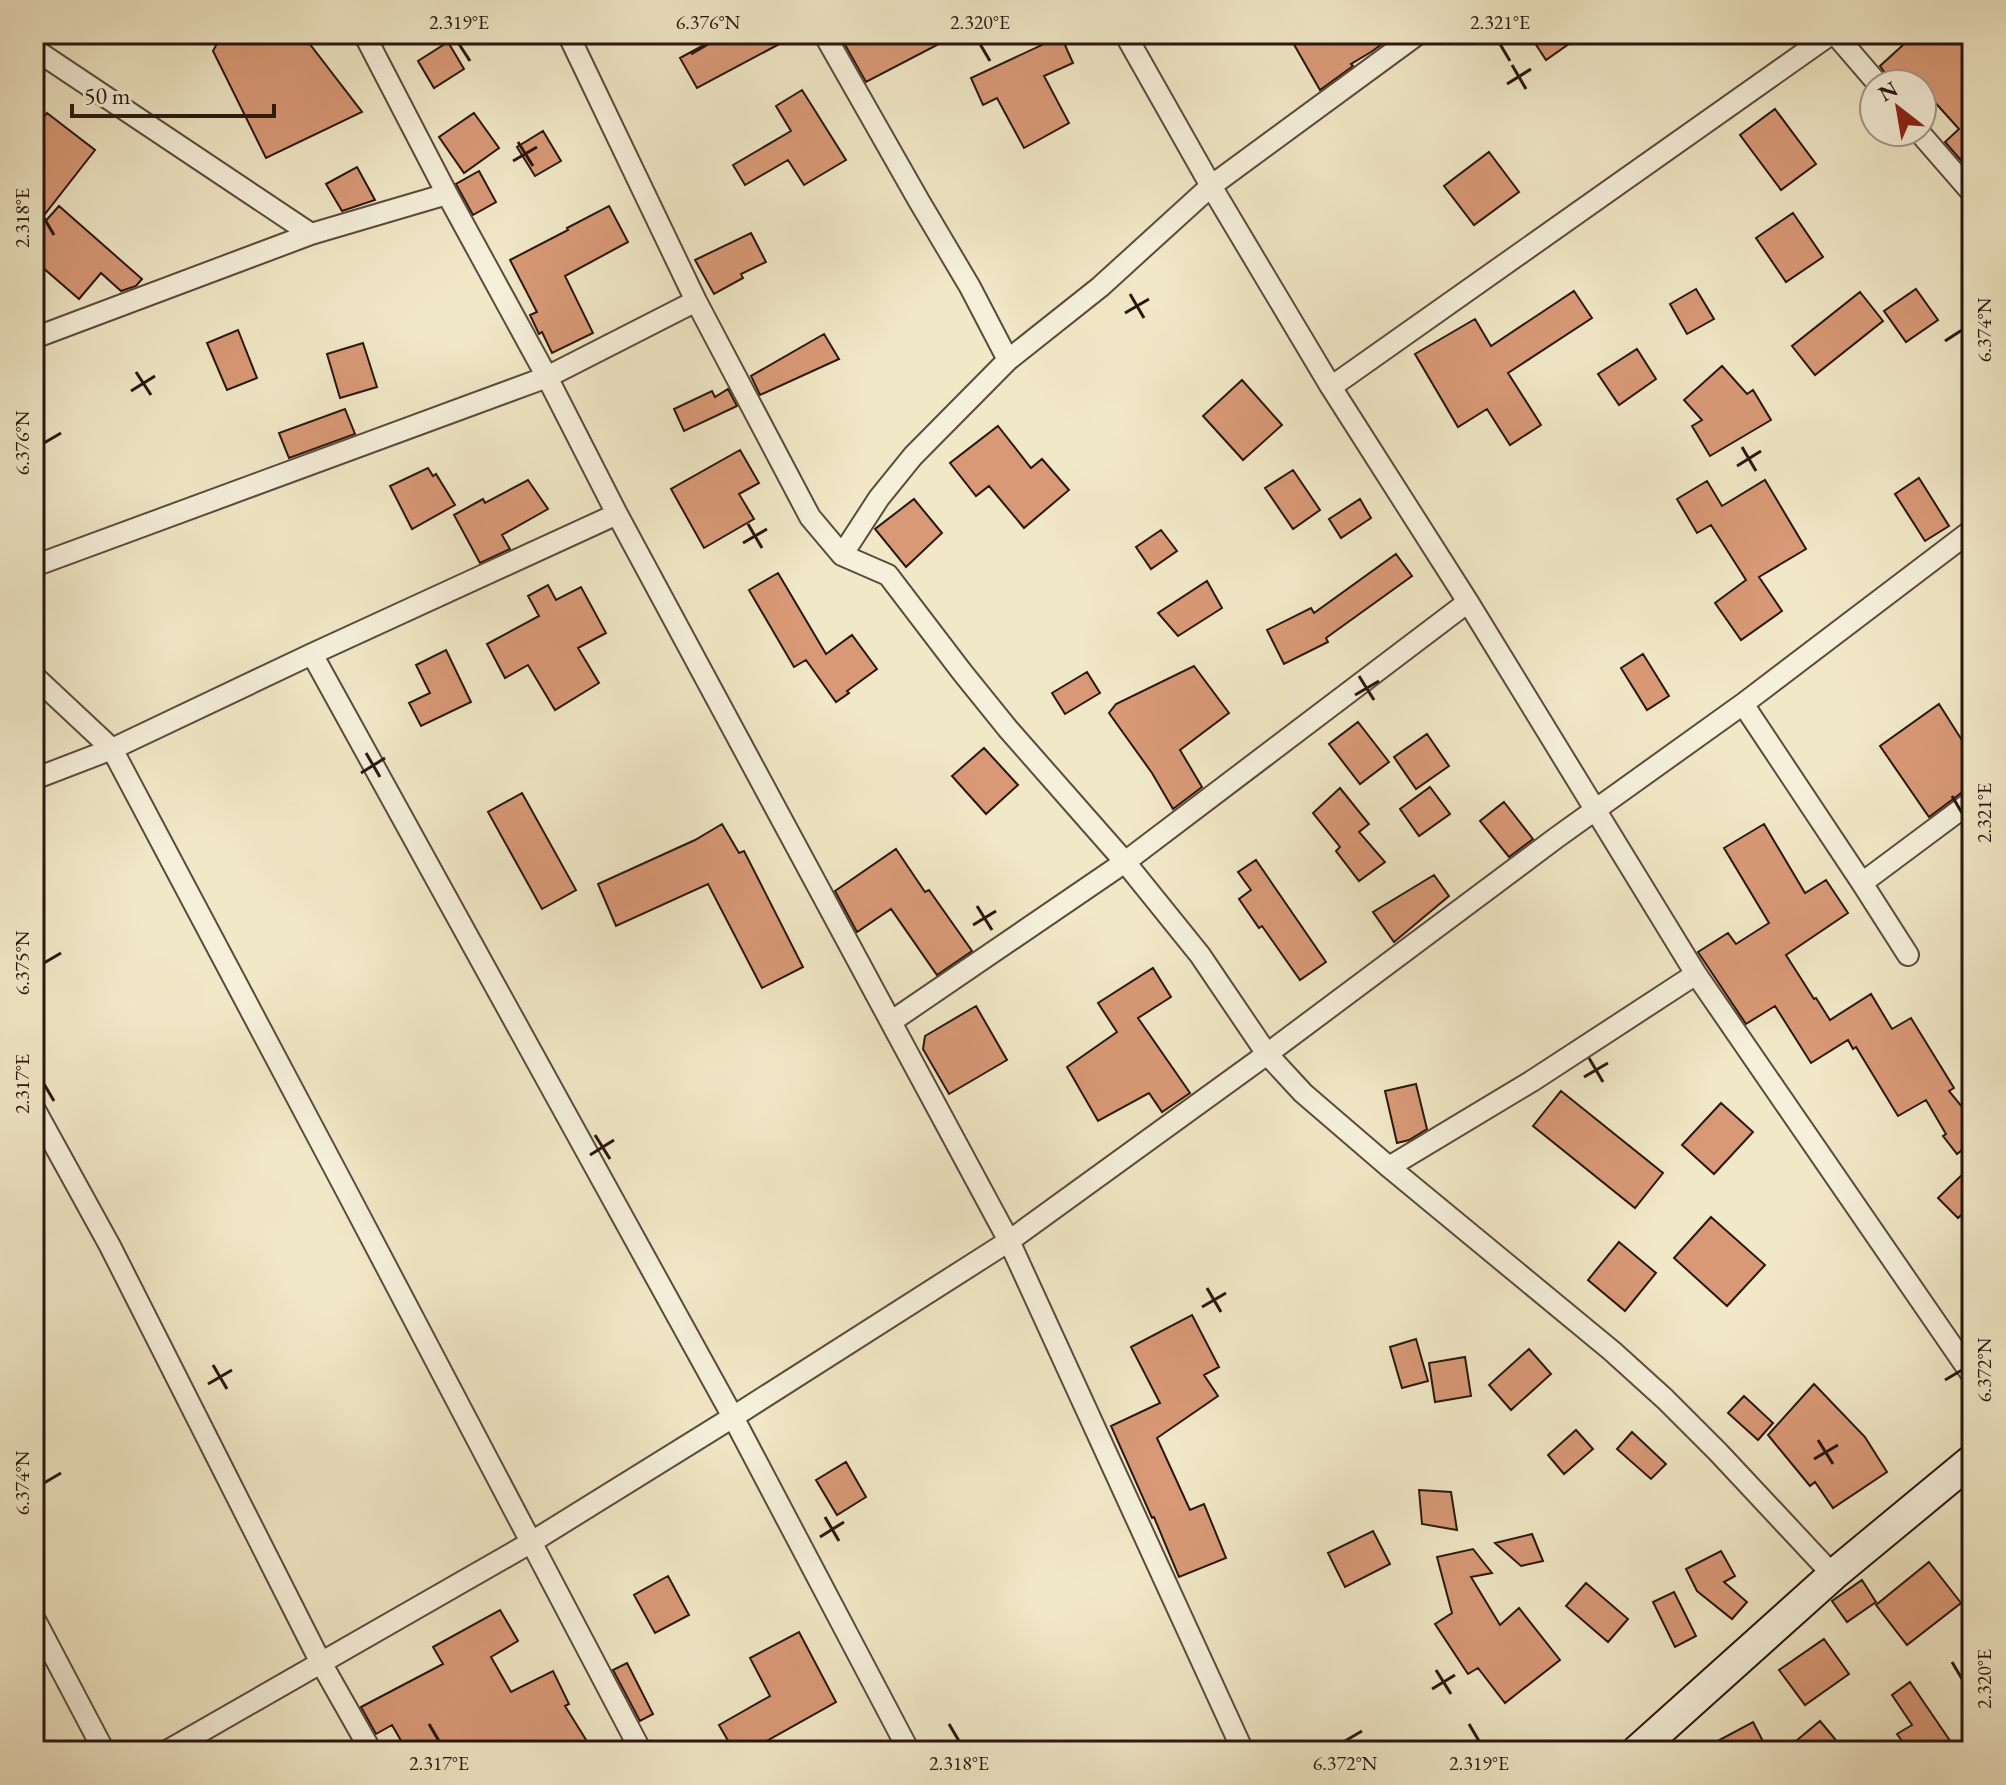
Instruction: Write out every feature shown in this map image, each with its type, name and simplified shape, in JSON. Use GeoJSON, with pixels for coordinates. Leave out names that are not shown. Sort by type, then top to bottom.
{"type":"FeatureCollection","features":[{"type":"Feature","properties":{"kind":"street"},"geometry":{"type":"LineString","coordinates":[[364,34],[617,514],[1009,1241],[1243,1751]]}},
{"type":"Feature","properties":{"kind":"street"},"geometry":{"type":"LineString","coordinates":[[568,34],[696,301],[810,517],[842,555],[888,575],[1008,729],[1125,862],[1200,955],[1267,1054],[1303,1093],[1612,1351],[1665,1399],[1833,1575]]}},
{"type":"Feature","properties":{"kind":"street"},"geometry":{"type":"LineString","coordinates":[[824,34],[970,287],[1008,360]]}},
{"type":"Feature","properties":{"kind":"street"},"geometry":{"type":"LineString","coordinates":[[1125,34],[1331,387],[1468,602],[1696,974],[1972,1375]]}},
{"type":"Feature","properties":{"kind":"street"},"geometry":{"type":"LineString","coordinates":[[842,555],[879,498],[913,456],[1008,360],[1100,287],[1211,186],[1418,34]]}},
{"type":"Feature","properties":{"kind":"street"},"geometry":{"type":"LineString","coordinates":[[1331,387],[1833,34],[1864,68]]}},
{"type":"Feature","properties":{"kind":"street"},"geometry":{"type":"LineString","coordinates":[[34,49],[311,234]]}},
{"type":"Feature","properties":{"kind":"street"},"geometry":{"type":"LineString","coordinates":[[1933,148],[1972,193]]}},
{"type":"Feature","properties":{"kind":"street"},"geometry":{"type":"LineString","coordinates":[[34,338],[311,234],[447,194]]}},
{"type":"Feature","properties":{"kind":"street"},"geometry":{"type":"LineString","coordinates":[[34,566],[547,377],[696,301]]}},
{"type":"Feature","properties":{"kind":"street"},"geometry":{"type":"LineString","coordinates":[[34,779],[112,749],[617,514]]}},
{"type":"Feature","properties":{"kind":"street"},"geometry":{"type":"LineString","coordinates":[[167,1751],[530,1543],[1009,1241],[1743,704],[1972,530]]}},
{"type":"Feature","properties":{"kind":"street"},"geometry":{"type":"LineString","coordinates":[[892,1021],[1125,862],[1468,602]]}},
{"type":"Feature","properties":{"kind":"street"},"geometry":{"type":"LineString","coordinates":[[312,654],[733,1417],[909,1751]]}},
{"type":"Feature","properties":{"kind":"street"},"geometry":{"type":"LineString","coordinates":[[34,676],[112,749],[641,1751]]}},
{"type":"Feature","properties":{"kind":"street"},"geometry":{"type":"LineString","coordinates":[[1743,704],[1908,955]]}},
{"type":"Feature","properties":{"kind":"street"},"geometry":{"type":"LineString","coordinates":[[1862,883],[1972,801]]}},
{"type":"Feature","properties":{"kind":"street"},"geometry":{"type":"LineString","coordinates":[[1389,1167],[1532,1081],[1696,974]]}},
{"type":"Feature","properties":{"kind":"street"},"geometry":{"type":"LineString","coordinates":[[34,1108],[110,1246],[320,1661],[371,1751]]}},
{"type":"Feature","properties":{"kind":"street"},"geometry":{"type":"LineString","coordinates":[[1637,1751],[1833,1575],[1972,1460]]}},
{"type":"Feature","properties":{"kind":"street"},"geometry":{"type":"LineString","coordinates":[[34,1618],[104,1751]]}},
{"type":"Feature","properties":{"kind":"building"},"geometry":{"type":"Polygon","coordinates":[[[222,34],[302,34],[362,112],[266,158],[213,51],[222,34]]]}},
{"type":"Feature","properties":{"kind":"building"},"geometry":{"type":"Polygon","coordinates":[[[724,34],[798,34],[697,88],[680,58],[724,34]]]}},
{"type":"Feature","properties":{"kind":"building"},"geometry":{"type":"Polygon","coordinates":[[[839,34],[958,34],[866,82],[839,34]]]}},
{"type":"Feature","properties":{"kind":"building"},"geometry":{"type":"Polygon","coordinates":[[[1288,34],[1396,34],[1351,64],[1353,66],[1320,90],[1288,34]]]}},
{"type":"Feature","properties":{"kind":"building"},"geometry":{"type":"Polygon","coordinates":[[[1529,34],[1583,34],[1546,60],[1529,34]]]}},
{"type":"Feature","properties":{"kind":"building"},"geometry":{"type":"Polygon","coordinates":[[[1915,34],[1972,34],[1972,173],[1945,142],[1959,129],[1938,106],[1938,68],[1880,66],[1915,34]]]}},
{"type":"Feature","properties":{"kind":"building"},"geometry":{"type":"Polygon","coordinates":[[[1061,36],[1073,63],[1044,76],[1069,123],[1024,148],[997,98],[983,105],[971,78],[1061,36]]]}},
{"type":"Feature","properties":{"kind":"building"},"geometry":{"type":"Polygon","coordinates":[[[448,42],[464,69],[434,88],[418,61],[448,42]]]}},
{"type":"Feature","properties":{"kind":"building"},"geometry":{"type":"Polygon","coordinates":[[[802,90],[846,160],[804,185],[788,160],[745,185],[733,165],[791,131],[776,106],[802,90]]]}},
{"type":"Feature","properties":{"kind":"building"},"geometry":{"type":"Polygon","coordinates":[[[1775,109],[1816,164],[1781,190],[1740,135],[1775,109]]]}},
{"type":"Feature","properties":{"kind":"building"},"geometry":{"type":"Polygon","coordinates":[[[47,113],[95,150],[34,228],[34,130],[47,113]]]}},
{"type":"Feature","properties":{"kind":"building"},"geometry":{"type":"Polygon","coordinates":[[[474,113],[499,148],[464,173],[439,137],[474,113]]]}},
{"type":"Feature","properties":{"kind":"building"},"geometry":{"type":"Polygon","coordinates":[[[543,131],[561,161],[535,176],[517,147],[543,131]]]}},
{"type":"Feature","properties":{"kind":"building"},"geometry":{"type":"Polygon","coordinates":[[[1489,152],[1519,192],[1474,225],[1444,186],[1489,152]]]}},
{"type":"Feature","properties":{"kind":"building"},"geometry":{"type":"Polygon","coordinates":[[[357,167],[375,200],[342,211],[326,184],[357,167]]]}},
{"type":"Feature","properties":{"kind":"building"},"geometry":{"type":"Polygon","coordinates":[[[479,171],[496,202],[473,215],[456,184],[479,171]]]}},
{"type":"Feature","properties":{"kind":"building"},"geometry":{"type":"Polygon","coordinates":[[[59,206],[142,279],[136,286],[121,291],[101,273],[79,299],[34,260],[34,234],[59,206]]]}},
{"type":"Feature","properties":{"kind":"building"},"geometry":{"type":"Polygon","coordinates":[[[609,206],[628,242],[565,276],[593,333],[552,353],[530,315],[537,312],[510,260],[609,206]]]}},
{"type":"Feature","properties":{"kind":"building"},"geometry":{"type":"Polygon","coordinates":[[[1793,213],[1823,257],[1786,282],[1756,238],[1793,213]]]}},
{"type":"Feature","properties":{"kind":"building"},"geometry":{"type":"Polygon","coordinates":[[[751,233],[766,262],[741,274],[743,278],[714,294],[695,260],[751,233]]]}},
{"type":"Feature","properties":{"kind":"building"},"geometry":{"type":"Polygon","coordinates":[[[1696,289],[1714,319],[1687,334],[1670,304],[1696,289]]]}},
{"type":"Feature","properties":{"kind":"building"},"geometry":{"type":"Polygon","coordinates":[[[1916,289],[1938,320],[1906,342],[1884,311],[1916,289]]]}},
{"type":"Feature","properties":{"kind":"building"},"geometry":{"type":"Polygon","coordinates":[[[1574,291],[1592,318],[1508,373],[1541,425],[1510,445],[1487,409],[1458,427],[1415,354],[1475,319],[1491,346],[1574,291]]]}},
{"type":"Feature","properties":{"kind":"building"},"geometry":{"type":"Polygon","coordinates":[[[1860,292],[1883,321],[1815,375],[1792,346],[1860,292]]]}},
{"type":"Feature","properties":{"kind":"building"},"geometry":{"type":"Polygon","coordinates":[[[238,330],[257,378],[227,390],[207,343],[238,330]]]}},
{"type":"Feature","properties":{"kind":"building"},"geometry":{"type":"Polygon","coordinates":[[[824,334],[839,359],[760,395],[751,376],[824,334]]]}},
{"type":"Feature","properties":{"kind":"building"},"geometry":{"type":"Polygon","coordinates":[[[363,343],[377,387],[340,398],[327,354],[363,343]]]}},
{"type":"Feature","properties":{"kind":"building"},"geometry":{"type":"Polygon","coordinates":[[[1637,349],[1656,379],[1619,405],[1598,374],[1637,349]]]}},
{"type":"Feature","properties":{"kind":"building"},"geometry":{"type":"Polygon","coordinates":[[[1722,366],[1747,394],[1753,390],[1771,420],[1710,456],[1692,426],[1702,420],[1684,400],[1722,366]]]}},
{"type":"Feature","properties":{"kind":"building"},"geometry":{"type":"Polygon","coordinates":[[[1242,380],[1282,425],[1243,460],[1203,416],[1242,380]]]}},
{"type":"Feature","properties":{"kind":"building"},"geometry":{"type":"Polygon","coordinates":[[[728,389],[737,406],[684,431],[674,409],[712,391],[715,397],[728,389]]]}},
{"type":"Feature","properties":{"kind":"building"},"geometry":{"type":"Polygon","coordinates":[[[345,409],[355,434],[289,458],[279,433],[345,409]]]}},
{"type":"Feature","properties":{"kind":"building"},"geometry":{"type":"Polygon","coordinates":[[[998,426],[1031,468],[1042,459],[1069,490],[1024,528],[989,486],[976,496],[950,463],[998,426]]]}},
{"type":"Feature","properties":{"kind":"building"},"geometry":{"type":"Polygon","coordinates":[[[740,450],[759,483],[739,494],[754,519],[704,548],[671,489],[740,450]]]}},
{"type":"Feature","properties":{"kind":"building"},"geometry":{"type":"Polygon","coordinates":[[[428,468],[433,476],[436,474],[455,505],[412,529],[390,486],[428,468]]]}},
{"type":"Feature","properties":{"kind":"building"},"geometry":{"type":"Polygon","coordinates":[[[1293,470],[1320,510],[1293,529],[1265,488],[1293,470]]]}},
{"type":"Feature","properties":{"kind":"building"},"geometry":{"type":"Polygon","coordinates":[[[1919,478],[1949,526],[1925,541],[1895,494],[1919,478]]]}},
{"type":"Feature","properties":{"kind":"building"},"geometry":{"type":"Polygon","coordinates":[[[528,480],[548,509],[502,535],[510,549],[480,563],[454,515],[483,499],[485,503],[528,480]]]}},
{"type":"Feature","properties":{"kind":"building"},"geometry":{"type":"Polygon","coordinates":[[[1765,480],[1806,549],[1759,577],[1782,611],[1741,640],[1715,603],[1746,580],[1711,525],[1697,533],[1677,499],[1707,481],[1722,506],[1765,480]]]}},
{"type":"Feature","properties":{"kind":"building"},"geometry":{"type":"Polygon","coordinates":[[[914,499],[942,533],[906,567],[875,529],[914,499]]]}},
{"type":"Feature","properties":{"kind":"building"},"geometry":{"type":"Polygon","coordinates":[[[1360,499],[1371,518],[1341,538],[1329,519],[1360,499]]]}},
{"type":"Feature","properties":{"kind":"building"},"geometry":{"type":"Polygon","coordinates":[[[1161,530],[1177,551],[1151,569],[1136,547],[1161,530]]]}},
{"type":"Feature","properties":{"kind":"building"},"geometry":{"type":"Polygon","coordinates":[[[1396,554],[1412,576],[1326,638],[1328,642],[1284,664],[1267,630],[1311,608],[1314,613],[1396,554]]]}},
{"type":"Feature","properties":{"kind":"building"},"geometry":{"type":"Polygon","coordinates":[[[778,573],[826,654],[852,635],[877,669],[836,702],[806,660],[794,667],[749,590],[778,573]]]}},
{"type":"Feature","properties":{"kind":"building"},"geometry":{"type":"Polygon","coordinates":[[[1207,581],[1222,608],[1178,636],[1158,613],[1207,581]]]}},
{"type":"Feature","properties":{"kind":"building"},"geometry":{"type":"Polygon","coordinates":[[[548,585],[556,600],[581,587],[606,633],[578,648],[599,683],[555,710],[528,665],[505,678],[487,644],[539,616],[528,596],[548,585]]]}},
{"type":"Feature","properties":{"kind":"building"},"geometry":{"type":"Polygon","coordinates":[[[446,650],[471,702],[421,726],[409,703],[430,693],[416,665],[446,650]]]}},
{"type":"Feature","properties":{"kind":"building"},"geometry":{"type":"Polygon","coordinates":[[[1643,654],[1669,696],[1647,710],[1621,668],[1643,654]]]}},
{"type":"Feature","properties":{"kind":"building"},"geometry":{"type":"Polygon","coordinates":[[[1194,666],[1229,713],[1180,750],[1202,787],[1173,809],[1152,773],[1109,713],[1116,704],[1194,666]]]}},
{"type":"Feature","properties":{"kind":"building"},"geometry":{"type":"Polygon","coordinates":[[[1087,672],[1100,693],[1065,714],[1052,693],[1087,672]]]}},
{"type":"Feature","properties":{"kind":"building"},"geometry":{"type":"Polygon","coordinates":[[[1939,704],[1972,756],[1972,788],[1929,817],[1880,746],[1939,704]]]}},
{"type":"Feature","properties":{"kind":"building"},"geometry":{"type":"Polygon","coordinates":[[[1358,722],[1389,762],[1360,784],[1329,744],[1358,722]]]}},
{"type":"Feature","properties":{"kind":"building"},"geometry":{"type":"Polygon","coordinates":[[[1427,734],[1449,766],[1416,789],[1394,757],[1427,734]]]}},
{"type":"Feature","properties":{"kind":"building"},"geometry":{"type":"Polygon","coordinates":[[[984,748],[1018,785],[986,814],[952,776],[984,748]]]}},
{"type":"Feature","properties":{"kind":"building"},"geometry":{"type":"Polygon","coordinates":[[[1430,787],[1450,814],[1419,836],[1400,809],[1430,787]]]}},
{"type":"Feature","properties":{"kind":"building"},"geometry":{"type":"Polygon","coordinates":[[[1340,788],[1369,824],[1359,832],[1385,862],[1359,881],[1336,851],[1340,847],[1313,813],[1340,788]]]}},
{"type":"Feature","properties":{"kind":"building"},"geometry":{"type":"Polygon","coordinates":[[[522,793],[576,890],[542,909],[488,812],[522,793]]]}},
{"type":"Feature","properties":{"kind":"building"},"geometry":{"type":"Polygon","coordinates":[[[1504,802],[1533,839],[1509,857],[1480,821],[1504,802]]]}},
{"type":"Feature","properties":{"kind":"building"},"geometry":{"type":"Polygon","coordinates":[[[722,824],[739,853],[744,851],[803,967],[762,988],[708,884],[616,926],[598,884],[695,840],[722,824]]]}},
{"type":"Feature","properties":{"kind":"building"},"geometry":{"type":"Polygon","coordinates":[[[1764,824],[1805,893],[1826,880],[1848,913],[1786,955],[1830,1020],[1871,994],[1892,1029],[1911,1018],[1954,1088],[1949,1091],[1972,1119],[1972,1142],[1957,1154],[1943,1136],[1946,1134],[1926,1100],[1898,1116],[1856,1047],[1853,1049],[1848,1040],[1811,1063],[1775,1006],[1746,1024],[1698,952],[1728,933],[1736,944],[1769,923],[1724,848],[1764,824]]]}},
{"type":"Feature","properties":{"kind":"building"},"geometry":{"type":"Polygon","coordinates":[[[896,849],[925,892],[929,890],[972,951],[937,975],[891,909],[857,932],[835,891],[896,849]]]}},
{"type":"Feature","properties":{"kind":"building"},"geometry":{"type":"Polygon","coordinates":[[[1256,860],[1326,962],[1300,980],[1239,899],[1251,890],[1238,872],[1256,860]]]}},
{"type":"Feature","properties":{"kind":"building"},"geometry":{"type":"Polygon","coordinates":[[[1434,875],[1449,896],[1394,942],[1373,912],[1434,875]]]}},
{"type":"Feature","properties":{"kind":"building"},"geometry":{"type":"Polygon","coordinates":[[[1153,968],[1171,997],[1138,1018],[1190,1093],[1162,1112],[1149,1093],[1098,1121],[1067,1067],[1117,1032],[1098,1003],[1153,968]]]}},
{"type":"Feature","properties":{"kind":"building"},"geometry":{"type":"Polygon","coordinates":[[[976,1006],[1007,1060],[949,1094],[923,1049],[925,1036],[976,1006]]]}},
{"type":"Feature","properties":{"kind":"building"},"geometry":{"type":"Polygon","coordinates":[[[1416,1084],[1427,1129],[1397,1143],[1385,1091],[1416,1084]]]}},
{"type":"Feature","properties":{"kind":"building"},"geometry":{"type":"Polygon","coordinates":[[[1561,1091],[1663,1173],[1635,1208],[1533,1126],[1561,1091]]]}},
{"type":"Feature","properties":{"kind":"building"},"geometry":{"type":"Polygon","coordinates":[[[1721,1103],[1753,1132],[1714,1174],[1682,1145],[1721,1103]]]}},
{"type":"Feature","properties":{"kind":"building"},"geometry":{"type":"Polygon","coordinates":[[[1972,1165],[1972,1205],[1958,1218],[1938,1198],[1972,1165]]]}},
{"type":"Feature","properties":{"kind":"building"},"geometry":{"type":"Polygon","coordinates":[[[1711,1217],[1765,1265],[1727,1306],[1674,1258],[1711,1217]]]}},
{"type":"Feature","properties":{"kind":"building"},"geometry":{"type":"Polygon","coordinates":[[[1619,1242],[1656,1273],[1625,1311],[1588,1280],[1619,1242]]]}},
{"type":"Feature","properties":{"kind":"building"},"geometry":{"type":"Polygon","coordinates":[[[1192,1315],[1219,1367],[1204,1375],[1218,1396],[1157,1438],[1190,1510],[1204,1504],[1226,1558],[1179,1577],[1111,1426],[1160,1403],[1131,1347],[1192,1315]]]}},
{"type":"Feature","properties":{"kind":"building"},"geometry":{"type":"Polygon","coordinates":[[[1416,1339],[1428,1381],[1402,1388],[1390,1347],[1416,1339]]]}},
{"type":"Feature","properties":{"kind":"building"},"geometry":{"type":"Polygon","coordinates":[[[1529,1349],[1551,1374],[1511,1410],[1489,1385],[1529,1349]]]}},
{"type":"Feature","properties":{"kind":"building"},"geometry":{"type":"Polygon","coordinates":[[[1465,1357],[1471,1396],[1435,1402],[1429,1363],[1465,1357]]]}},
{"type":"Feature","properties":{"kind":"building"},"geometry":{"type":"Polygon","coordinates":[[[1814,1384],[1865,1437],[1887,1472],[1833,1508],[1815,1482],[1810,1486],[1768,1435],[1814,1384]]]}},
{"type":"Feature","properties":{"kind":"building"},"geometry":{"type":"Polygon","coordinates":[[[1744,1396],[1773,1423],[1758,1440],[1728,1413],[1744,1396]]]}},
{"type":"Feature","properties":{"kind":"building"},"geometry":{"type":"Polygon","coordinates":[[[1576,1430],[1593,1449],[1564,1474],[1548,1455],[1576,1430]]]}},
{"type":"Feature","properties":{"kind":"building"},"geometry":{"type":"Polygon","coordinates":[[[1632,1432],[1666,1464],[1651,1479],[1617,1449],[1632,1432]]]}},
{"type":"Feature","properties":{"kind":"building"},"geometry":{"type":"Polygon","coordinates":[[[846,1462],[866,1497],[837,1515],[816,1480],[846,1462]]]}},
{"type":"Feature","properties":{"kind":"building"},"geometry":{"type":"Polygon","coordinates":[[[1419,1490],[1451,1492],[1457,1530],[1422,1524],[1419,1490]]]}},
{"type":"Feature","properties":{"kind":"building"},"geometry":{"type":"Polygon","coordinates":[[[1373,1531],[1390,1564],[1345,1587],[1328,1553],[1373,1531]]]}},
{"type":"Feature","properties":{"kind":"building"},"geometry":{"type":"Polygon","coordinates":[[[1532,1534],[1543,1561],[1521,1566],[1495,1543],[1532,1534]]]}},
{"type":"Feature","properties":{"kind":"building"},"geometry":{"type":"Polygon","coordinates":[[[1473,1549],[1492,1573],[1471,1577],[1500,1625],[1519,1608],[1560,1660],[1505,1703],[1478,1668],[1468,1674],[1435,1624],[1452,1613],[1437,1557],[1473,1549]]]}},
{"type":"Feature","properties":{"kind":"building"},"geometry":{"type":"Polygon","coordinates":[[[1721,1551],[1735,1576],[1724,1582],[1747,1602],[1732,1619],[1697,1591],[1686,1569],[1721,1551]]]}},
{"type":"Feature","properties":{"kind":"building"},"geometry":{"type":"Polygon","coordinates":[[[1929,1562],[1961,1603],[1907,1645],[1876,1605],[1929,1562]]]}},
{"type":"Feature","properties":{"kind":"building"},"geometry":{"type":"Polygon","coordinates":[[[668,1576],[689,1615],[655,1633],[634,1595],[668,1576]]]}},
{"type":"Feature","properties":{"kind":"building"},"geometry":{"type":"Polygon","coordinates":[[[1862,1580],[1876,1602],[1847,1622],[1832,1601],[1862,1580]]]}},
{"type":"Feature","properties":{"kind":"building"},"geometry":{"type":"Polygon","coordinates":[[[1586,1583],[1628,1619],[1608,1642],[1566,1606],[1586,1583]]]}},
{"type":"Feature","properties":{"kind":"building"},"geometry":{"type":"Polygon","coordinates":[[[1674,1592],[1696,1636],[1675,1647],[1653,1602],[1674,1592]]]}},
{"type":"Feature","properties":{"kind":"building"},"geometry":{"type":"Polygon","coordinates":[[[500,1610],[518,1641],[491,1657],[511,1692],[553,1671],[569,1704],[565,1706],[593,1751],[407,1751],[392,1725],[376,1734],[361,1707],[443,1664],[433,1647],[500,1610]]]}},
{"type":"Feature","properties":{"kind":"building"},"geometry":{"type":"Polygon","coordinates":[[[799,1632],[836,1702],[749,1751],[734,1751],[719,1725],[770,1696],[750,1658],[799,1632]]]}},
{"type":"Feature","properties":{"kind":"building"},"geometry":{"type":"Polygon","coordinates":[[[1824,1639],[1849,1674],[1805,1705],[1779,1670],[1824,1639]]]}},
{"type":"Feature","properties":{"kind":"building"},"geometry":{"type":"Polygon","coordinates":[[[627,1663],[653,1714],[640,1721],[613,1670],[627,1663]]]}},
{"type":"Feature","properties":{"kind":"building"},"geometry":{"type":"Polygon","coordinates":[[[1910,1682],[1957,1751],[1909,1751],[1897,1734],[1912,1725],[1892,1695],[1910,1682]]]}},
{"type":"Feature","properties":{"kind":"building"},"geometry":{"type":"Polygon","coordinates":[[[1820,1721],[1845,1751],[1784,1751],[1820,1721]]]}},
{"type":"Feature","properties":{"kind":"building"},"geometry":{"type":"Polygon","coordinates":[[[1753,1722],[1768,1751],[1699,1751],[1753,1722]]]}}]}
